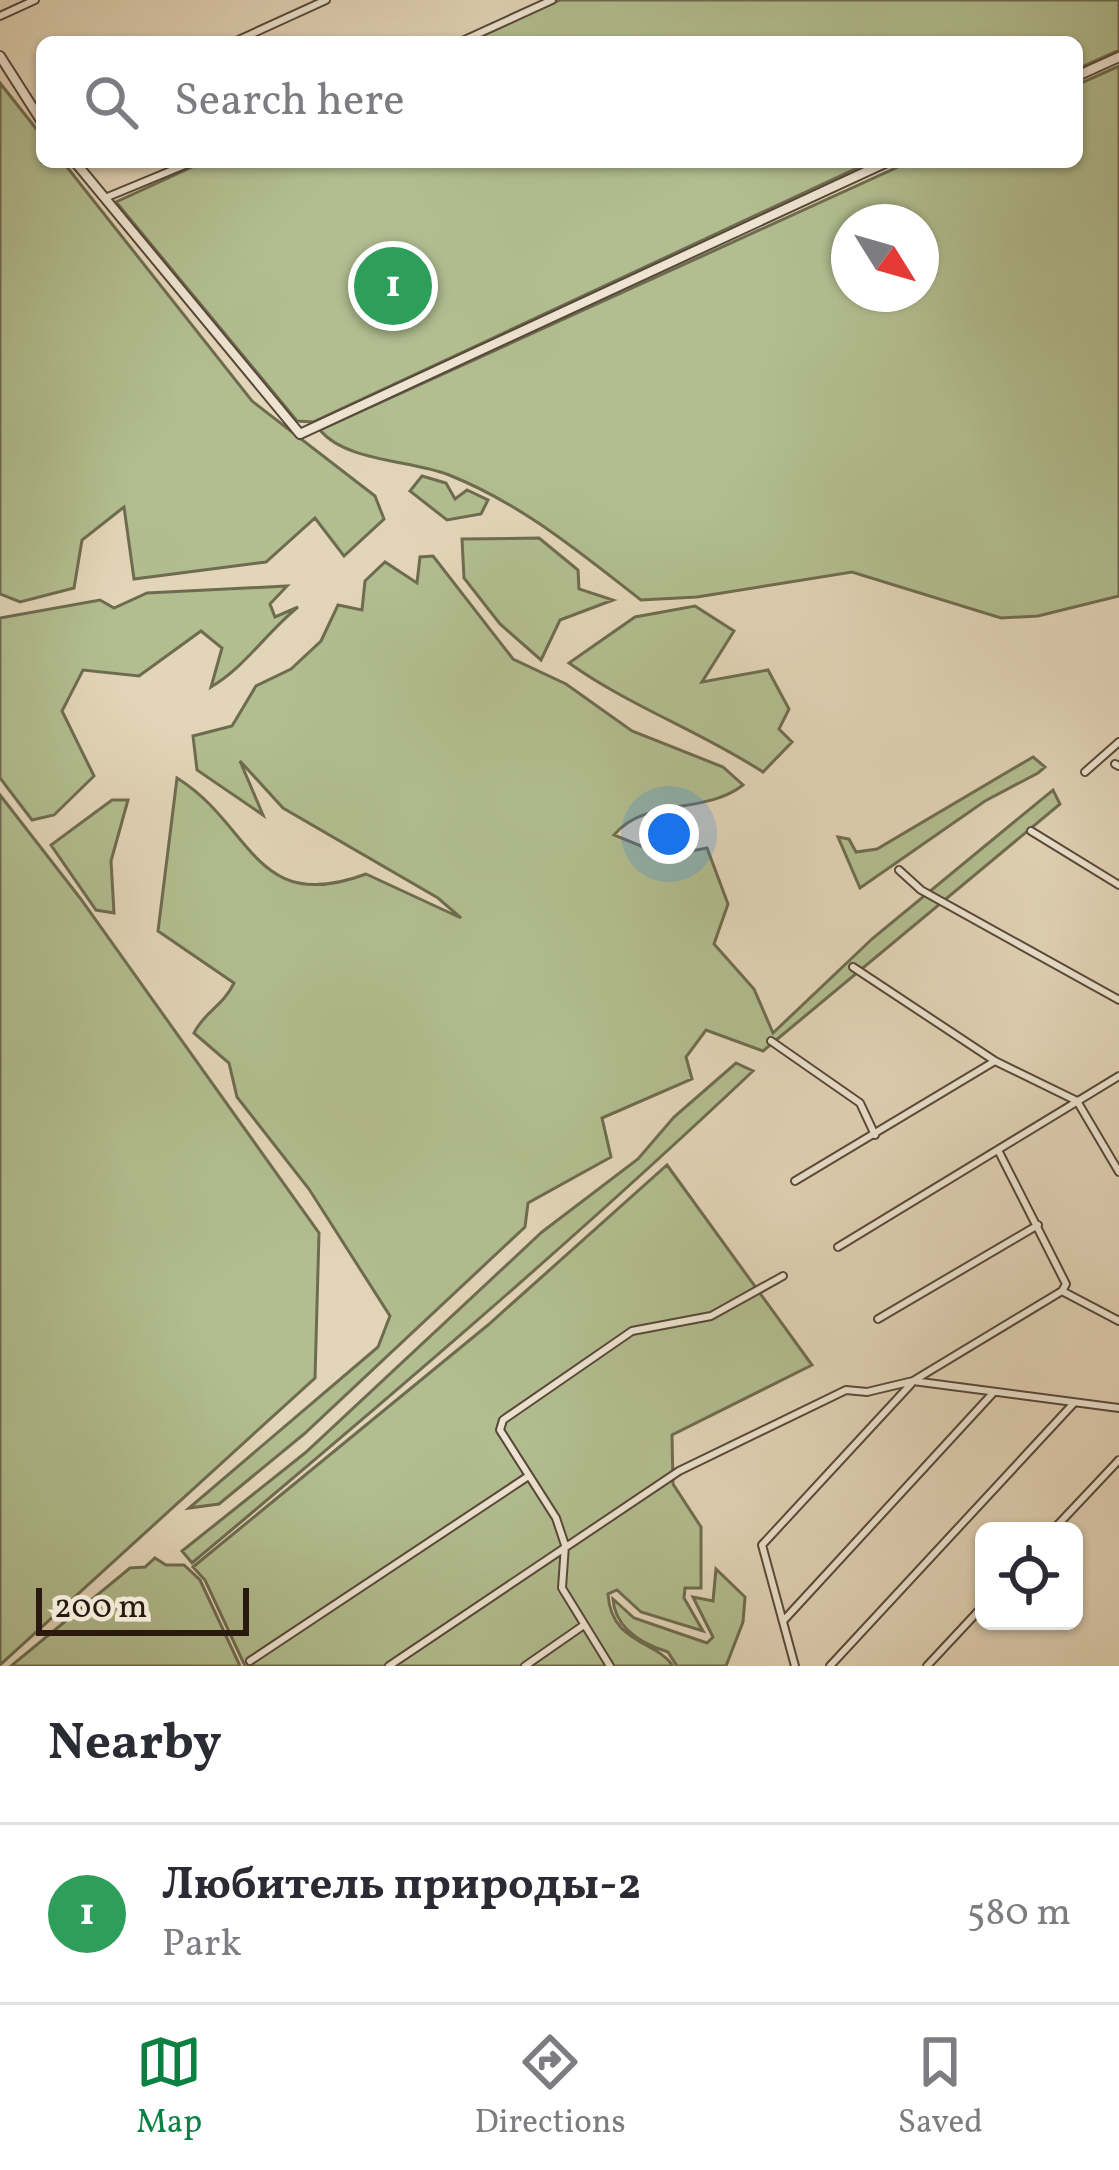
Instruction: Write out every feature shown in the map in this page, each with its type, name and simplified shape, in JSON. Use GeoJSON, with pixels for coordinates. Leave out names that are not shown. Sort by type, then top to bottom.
{"type":"FeatureCollection","features":[{"type":"Feature","properties":{"kind":"street"},"geometry":{"type":"LineString","coordinates":[[0,16],[35,0]]}},
{"type":"Feature","properties":{"kind":"street"},"geometry":{"type":"LineString","coordinates":[[245,36],[304,4],[326,0]]}},
{"type":"Feature","properties":{"kind":"street"},"geometry":{"type":"LineString","coordinates":[[473,36],[552,0]]}},
{"type":"Feature","properties":{"kind":"street"},"geometry":{"type":"LineString","coordinates":[[0,56],[36,113]]}},
{"type":"Feature","properties":{"kind":"street"},"geometry":{"type":"LineString","coordinates":[[1083,73],[1119,57]]}},
{"type":"Feature","properties":{"kind":"street"},"geometry":{"type":"LineString","coordinates":[[80,168],[300,434],[874,168]]}},
{"type":"Feature","properties":{"kind":"street"},"geometry":{"type":"LineString","coordinates":[[105,198],[178,168]]}},
{"type":"Feature","properties":{"kind":"street"},"geometry":{"type":"LineString","coordinates":[[1085,772],[1119,742]]}},
{"type":"Feature","properties":{"kind":"street"},"geometry":{"type":"LineString","coordinates":[[1031,831],[1119,885]]}},
{"type":"Feature","properties":{"kind":"street"},"geometry":{"type":"LineString","coordinates":[[899,870],[921,890],[1119,1000]]}},
{"type":"Feature","properties":{"kind":"street"},"geometry":{"type":"LineString","coordinates":[[853,967],[995,1061],[1076,1101],[1119,1172]]}},
{"type":"Feature","properties":{"kind":"street"},"geometry":{"type":"LineString","coordinates":[[771,1041],[860,1103],[875,1135]]}},
{"type":"Feature","properties":{"kind":"street"},"geometry":{"type":"LineString","coordinates":[[796,1181],[995,1061]]}},
{"type":"Feature","properties":{"kind":"street"},"geometry":{"type":"LineString","coordinates":[[838,1247],[1119,1076]]}},
{"type":"Feature","properties":{"kind":"street"},"geometry":{"type":"LineString","coordinates":[[795,1666],[762,1545],[913,1382],[1062,1291],[1066,1284],[999,1152]]}},
{"type":"Feature","properties":{"kind":"street"},"geometry":{"type":"LineString","coordinates":[[878,1319],[1038,1225]]}},
{"type":"Feature","properties":{"kind":"street"},"geometry":{"type":"LineString","coordinates":[[610,1666],[562,1588],[565,1545],[556,1518],[500,1430],[503,1420],[632,1331],[711,1316],[783,1276]]}},
{"type":"Feature","properties":{"kind":"street"},"geometry":{"type":"LineString","coordinates":[[1062,1291],[1119,1321]]}},
{"type":"Feature","properties":{"kind":"street"},"geometry":{"type":"LineString","coordinates":[[394,1664],[679,1471],[846,1390],[867,1392],[913,1382],[1119,1408]]}},
{"type":"Feature","properties":{"kind":"street"},"geometry":{"type":"LineString","coordinates":[[783,1621],[993,1393]]}},
{"type":"Feature","properties":{"kind":"street"},"geometry":{"type":"LineString","coordinates":[[830,1666],[1073,1404]]}},
{"type":"Feature","properties":{"kind":"street"},"geometry":{"type":"LineString","coordinates":[[1060,1522],[1119,1460]]}},
{"type":"Feature","properties":{"kind":"street"},"geometry":{"type":"LineString","coordinates":[[250,1660],[526,1477]]}},
{"type":"Feature","properties":{"kind":"street"},"geometry":{"type":"LineString","coordinates":[[927,1666],[975,1615]]}},
{"type":"Feature","properties":{"kind":"street"},"geometry":{"type":"LineString","coordinates":[[525,1666],[584,1625]]}},
{"type":"Feature","properties":{"kind":"green space"},"geometry":{"type":"Polygon","coordinates":[[[560,0],[1119,0],[1119,50],[1083,66],[1083,36],[481,36],[560,0]]]}},
{"type":"Feature","properties":{"kind":"green space"},"geometry":{"type":"Polygon","coordinates":[[[1119,66],[1119,596],[1038,616],[1001,618],[852,572],[697,597],[641,600],[549,530],[476,487],[331,441],[320,430],[896,168],[1083,168],[1083,82],[1119,66]]]}},
{"type":"Feature","properties":{"kind":"green space"},"geometry":{"type":"Polygon","coordinates":[[[0,83],[36,128],[36,168],[68,168],[252,401],[375,496],[384,519],[344,556],[315,518],[266,562],[134,579],[124,507],[82,540],[74,588],[20,602],[0,594],[0,83]]]}},
{"type":"Feature","properties":{"kind":"green space"},"geometry":{"type":"Polygon","coordinates":[[[190,168],[857,168],[313,422],[297,421],[116,202],[190,168]]]}},
{"type":"Feature","properties":{"kind":"green space"},"geometry":{"type":"Polygon","coordinates":[[[422,476],[446,483],[455,499],[467,490],[488,500],[481,514],[447,520],[410,491],[422,476]]]}},
{"type":"Feature","properties":{"kind":"green space"},"geometry":{"type":"Polygon","coordinates":[[[539,538],[578,570],[579,589],[613,600],[560,620],[541,660],[500,624],[464,578],[462,539],[539,538]]]}},
{"type":"Feature","properties":{"kind":"green space"},"geometry":{"type":"Polygon","coordinates":[[[433,556],[513,659],[566,684],[632,731],[723,767],[743,785],[711,800],[642,815],[614,835],[665,856],[707,848],[728,904],[714,944],[754,989],[773,1033],[873,938],[1053,790],[1060,804],[763,1051],[706,1030],[686,1057],[692,1079],[602,1118],[611,1157],[528,1203],[525,1227],[304,1434],[219,1504],[189,1508],[378,1347],[390,1316],[309,1189],[237,1097],[229,1063],[194,1033],[234,983],[158,931],[177,778],[202,797],[277,874],[300,883],[329,884],[366,874],[461,918],[438,898],[283,808],[240,761],[263,815],[197,770],[193,736],[232,726],[256,686],[291,669],[321,641],[338,605],[362,610],[365,581],[385,562],[417,583],[420,557],[433,556]]]}},
{"type":"Feature","properties":{"kind":"green space"},"geometry":{"type":"Polygon","coordinates":[[[287,586],[270,604],[275,617],[298,607],[211,687],[222,648],[201,631],[139,676],[83,670],[62,711],[94,776],[54,815],[32,820],[0,778],[0,618],[100,600],[114,608],[147,593],[287,586]]]}},
{"type":"Feature","properties":{"kind":"green space"},"geometry":{"type":"Polygon","coordinates":[[[695,606],[734,631],[702,682],[768,670],[789,709],[779,729],[792,742],[763,772],[569,663],[635,617],[695,606]]]}},
{"type":"Feature","properties":{"kind":"green space"},"geometry":{"type":"Polygon","coordinates":[[[1033,757],[1045,767],[1038,773],[985,801],[860,888],[838,837],[849,839],[856,852],[877,849],[1033,757]]]}},
{"type":"Feature","properties":{"kind":"green space"},"geometry":{"type":"Polygon","coordinates":[[[0,795],[80,898],[319,1233],[315,1378],[0,1665],[0,795]]]}},
{"type":"Feature","properties":{"kind":"green space"},"geometry":{"type":"Polygon","coordinates":[[[112,800],[128,800],[111,861],[114,913],[96,910],[51,845],[112,800]]]}},
{"type":"Feature","properties":{"kind":"green space"},"geometry":{"type":"Polygon","coordinates":[[[736,1063],[753,1071],[476,1321],[192,1563],[182,1551],[305,1453],[542,1232],[638,1159],[674,1117],[736,1063]]]}},
{"type":"Feature","properties":{"kind":"green space"},"geometry":{"type":"Polygon","coordinates":[[[667,1165],[812,1365],[672,1435],[673,1484],[701,1527],[701,1588],[685,1588],[684,1598],[703,1631],[641,1612],[617,1590],[608,1594],[617,1623],[673,1666],[245,1666],[205,1580],[193,1567],[488,1325],[667,1165]]]}},
{"type":"Feature","properties":{"kind":"green space"},"geometry":{"type":"Polygon","coordinates":[[[155,1558],[166,1565],[184,1565],[200,1580],[240,1666],[11,1666],[130,1568],[145,1567],[155,1558]]]}},
{"type":"Feature","properties":{"kind":"green space"},"geometry":{"type":"Polygon","coordinates":[[[716,1569],[745,1597],[743,1622],[726,1666],[677,1666],[668,1652],[640,1640],[619,1619],[613,1599],[634,1618],[707,1643],[713,1637],[693,1597],[713,1601],[716,1569]]]}},
{"type":"Feature","properties":{"kind":"place","name":"Любитель природы-2"},"geometry":{"type":"Point","coordinates":[393,286]}}]}
